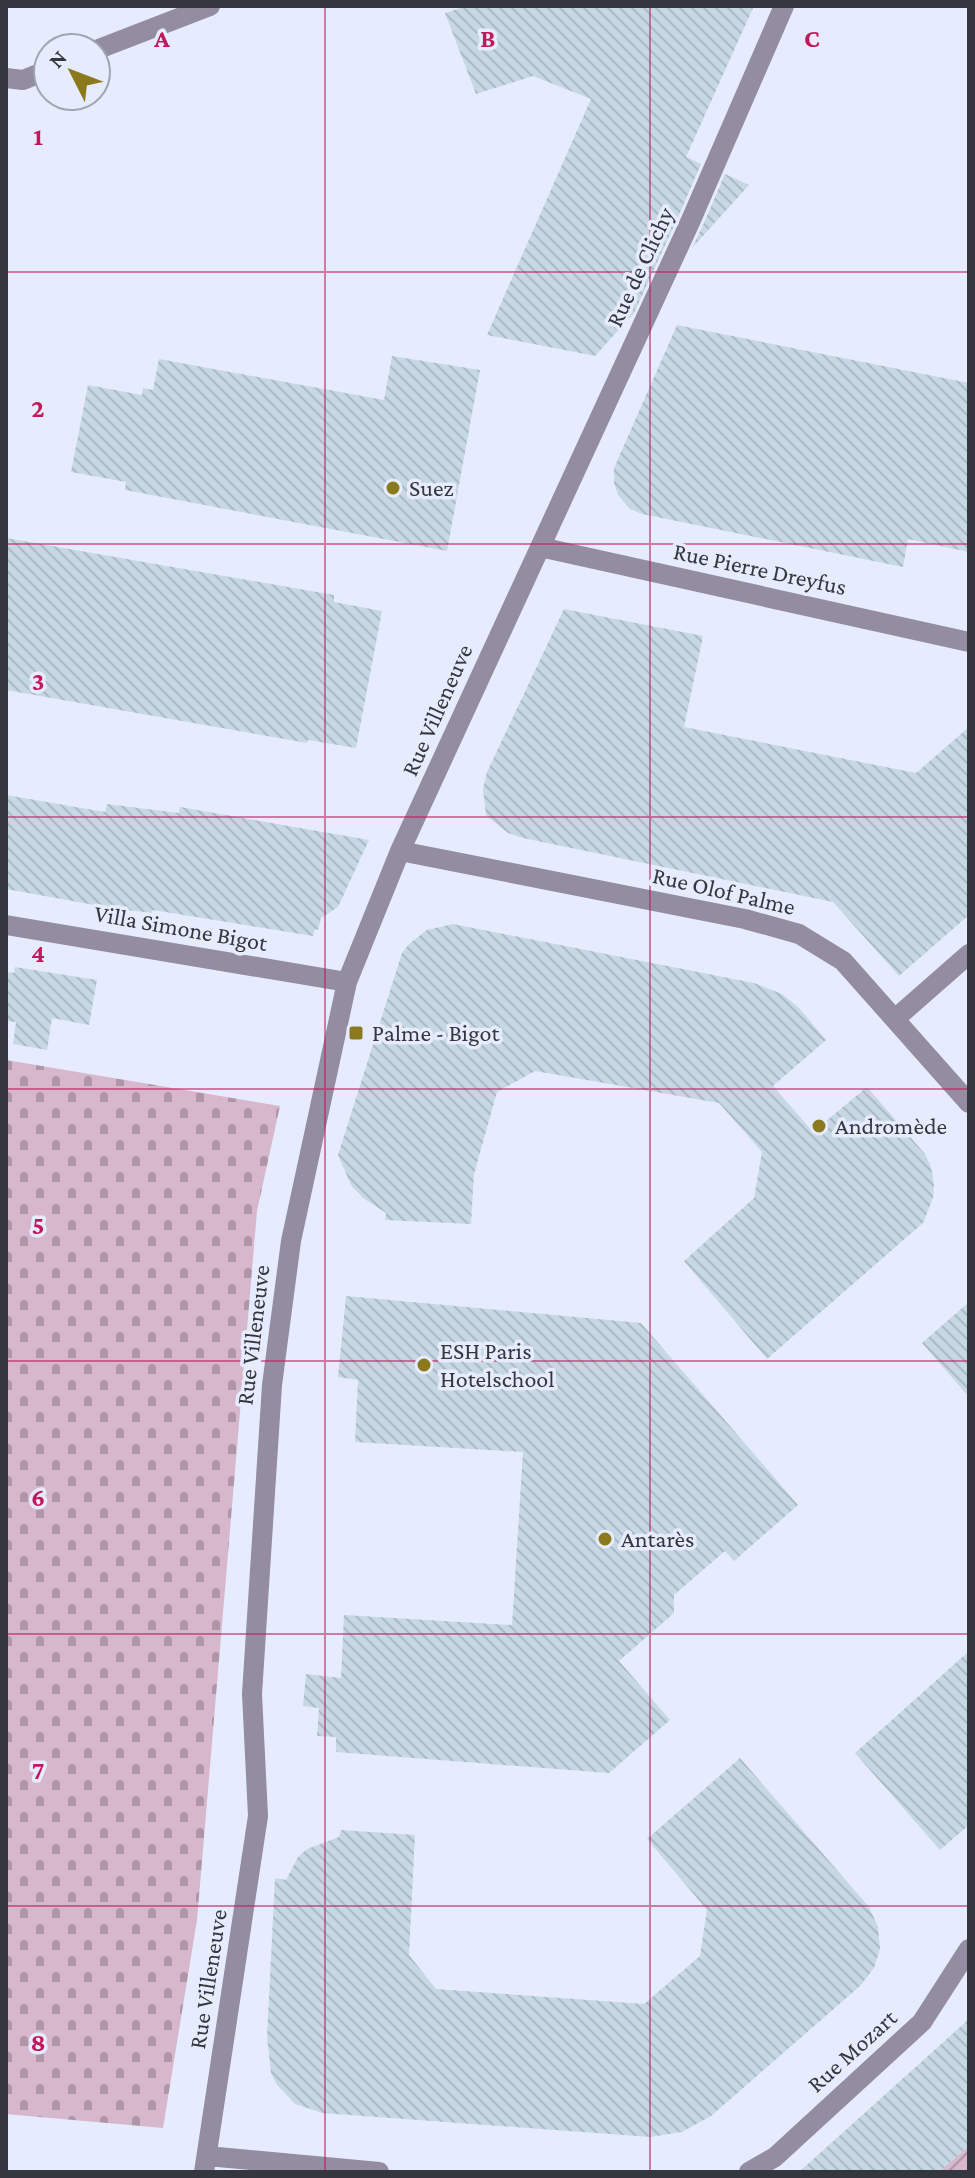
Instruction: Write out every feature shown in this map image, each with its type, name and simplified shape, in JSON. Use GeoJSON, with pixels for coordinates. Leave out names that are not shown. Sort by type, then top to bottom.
{"type":"FeatureCollection","features":[{"type":"Feature","properties":{"kind":"street"},"geometry":{"type":"LineString","coordinates":[[112,44],[210,6]]}},
{"type":"Feature","properties":{"kind":"street","name":"Rue de Clichy"},"geometry":{"type":"LineString","coordinates":[[540,547],[691,220],[784,6]]}},
{"type":"Feature","properties":{"kind":"street"},"geometry":{"type":"LineString","coordinates":[[6,78],[23,80],[32,76]]}},
{"type":"Feature","properties":{"kind":"street","name":"Rue Pierre Dreyfus"},"geometry":{"type":"LineString","coordinates":[[540,547],[969,642]]}},
{"type":"Feature","properties":{"kind":"street","name":"Rue Villeneuve"},"geometry":{"type":"LineString","coordinates":[[206,2164],[258,1816],[252,1694],[272,1385],[291,1241],[347,982],[400,851],[540,547]]}},
{"type":"Feature","properties":{"kind":"street","name":"Rue Olof Palme"},"geometry":{"type":"LineString","coordinates":[[400,851],[745,919],[799,934],[843,961],[969,1103]]}},
{"type":"Feature","properties":{"kind":"street","name":"Villa Simone Bigot"},"geometry":{"type":"LineString","coordinates":[[6,925],[347,982]]}},
{"type":"Feature","properties":{"kind":"street"},"geometry":{"type":"LineString","coordinates":[[896,1018],[969,954]]}},
{"type":"Feature","properties":{"kind":"street","name":"Rue Mozart"},"geometry":{"type":"LineString","coordinates":[[749,2172],[775,2157],[922,2022],[969,1949]]}},
{"type":"Feature","properties":{"kind":"street"},"geometry":{"type":"LineString","coordinates":[[206,2164],[379,2172]]}},
{"type":"Feature","properties":{"kind":"green space"},"geometry":{"type":"Polygon","coordinates":[[[6,1060],[280,1106],[257,1211],[197,1920],[163,2128],[6,2114],[6,1060]]]}},
{"type":"Feature","properties":{"kind":"green space"},"geometry":{"type":"Polygon","coordinates":[[[969,2146],[969,2172],[939,2172],[969,2146]]]}},
{"type":"Feature","properties":{"kind":"building"},"geometry":{"type":"Polygon","coordinates":[[[467,6],[754,6],[686,157],[701,164],[679,215],[634,313],[595,356],[487,335],[591,99],[533,76],[476,94],[445,13],[467,6]]]}},
{"type":"Feature","properties":{"kind":"building"},"geometry":{"type":"Polygon","coordinates":[[[725,174],[749,185],[692,248],[703,225],[725,174]]]}},
{"type":"Feature","properties":{"kind":"building"},"geometry":{"type":"Polygon","coordinates":[[[677,325],[969,383],[969,552],[908,539],[903,567],[630,509],[618,495],[614,468],[677,325]]]}},
{"type":"Feature","properties":{"kind":"building"},"geometry":{"type":"Polygon","coordinates":[[[392,356],[480,370],[447,551],[125,490],[126,482],[71,472],[88,385],[142,395],[143,388],[153,390],[159,359],[384,400],[392,356]]]}},
{"type":"Feature","properties":{"kind":"building"},"geometry":{"type":"Polygon","coordinates":[[[6,538],[334,595],[334,602],[382,611],[356,748],[308,740],[307,743],[6,690],[6,538]]]}},
{"type":"Feature","properties":{"kind":"building"},"geometry":{"type":"Polygon","coordinates":[[[564,609],[703,636],[684,727],[916,773],[969,727],[969,915],[899,976],[833,902],[508,833],[486,815],[483,789],[487,772],[564,609]]]}},
{"type":"Feature","properties":{"kind":"building"},"geometry":{"type":"Polygon","coordinates":[[[6,795],[105,812],[107,804],[179,813],[180,807],[369,840],[338,907],[321,918],[313,936],[153,910],[152,913],[111,908],[6,889],[6,795]]]}},
{"type":"Feature","properties":{"kind":"building","name":"Andromède"},"geometry":{"type":"Polygon","coordinates":[[[453,924],[754,983],[782,994],[799,1008],[826,1040],[773,1086],[813,1132],[867,1087],[925,1154],[931,1167],[933,1198],[923,1223],[767,1359],[684,1261],[754,1198],[762,1152],[719,1103],[535,1071],[497,1092],[474,1174],[471,1224],[385,1220],[386,1213],[363,1198],[351,1185],[338,1155],[402,953],[427,930],[453,924]]]}},
{"type":"Feature","properties":{"kind":"building"},"geometry":{"type":"Polygon","coordinates":[[[15,967],[97,980],[89,1025],[52,1018],[47,1050],[13,1044],[16,1022],[6,1021],[6,972],[14,973],[15,967]]]}},
{"type":"Feature","properties":{"kind":"building","name":"Antarès"},"geometry":{"type":"Polygon","coordinates":[[[346,1296],[641,1323],[798,1505],[734,1561],[725,1551],[674,1595],[674,1613],[619,1661],[670,1720],[609,1773],[336,1752],[336,1737],[317,1736],[319,1708],[303,1706],[306,1674],[341,1678],[344,1615],[512,1625],[523,1452],[355,1442],[358,1380],[338,1377],[346,1296]]]}},
{"type":"Feature","properties":{"kind":"building"},"geometry":{"type":"Polygon","coordinates":[[[969,1302],[969,1397],[922,1343],[969,1302]]]}},
{"type":"Feature","properties":{"kind":"building"},"geometry":{"type":"Polygon","coordinates":[[[969,1651],[969,1825],[940,1850],[855,1753],[969,1651]]]}},
{"type":"Feature","properties":{"kind":"building"},"geometry":{"type":"Polygon","coordinates":[[[740,1758],[869,1907],[878,1927],[880,1949],[874,1968],[860,1986],[711,2116],[682,2132],[650,2137],[322,2113],[295,2104],[277,2085],[271,2073],[267,2037],[275,1878],[286,1880],[298,1857],[307,1849],[339,1837],[341,1830],[415,1835],[409,1955],[436,1989],[644,2004],[700,1956],[707,1910],[647,1839],[740,1758]]]}},
{"type":"Feature","properties":{"kind":"building"},"geometry":{"type":"Polygon","coordinates":[[[969,2019],[969,2146],[939,2172],[799,2172],[969,2019]]]}},
{"type":"Feature","properties":{"kind":"place","name":"Suez"},"geometry":{"type":"Point","coordinates":[393,488]}},
{"type":"Feature","properties":{"kind":"place","name":"Palme - Bigot"},"geometry":{"type":"Point","coordinates":[356,1033]}},
{"type":"Feature","properties":{"kind":"place","name":"Andromède"},"geometry":{"type":"Point","coordinates":[819,1126]}},
{"type":"Feature","properties":{"kind":"place","name":"ESH Paris Hotelschool"},"geometry":{"type":"Point","coordinates":[424,1365]}},
{"type":"Feature","properties":{"kind":"place","name":"Antarès"},"geometry":{"type":"Point","coordinates":[605,1539]}}]}
